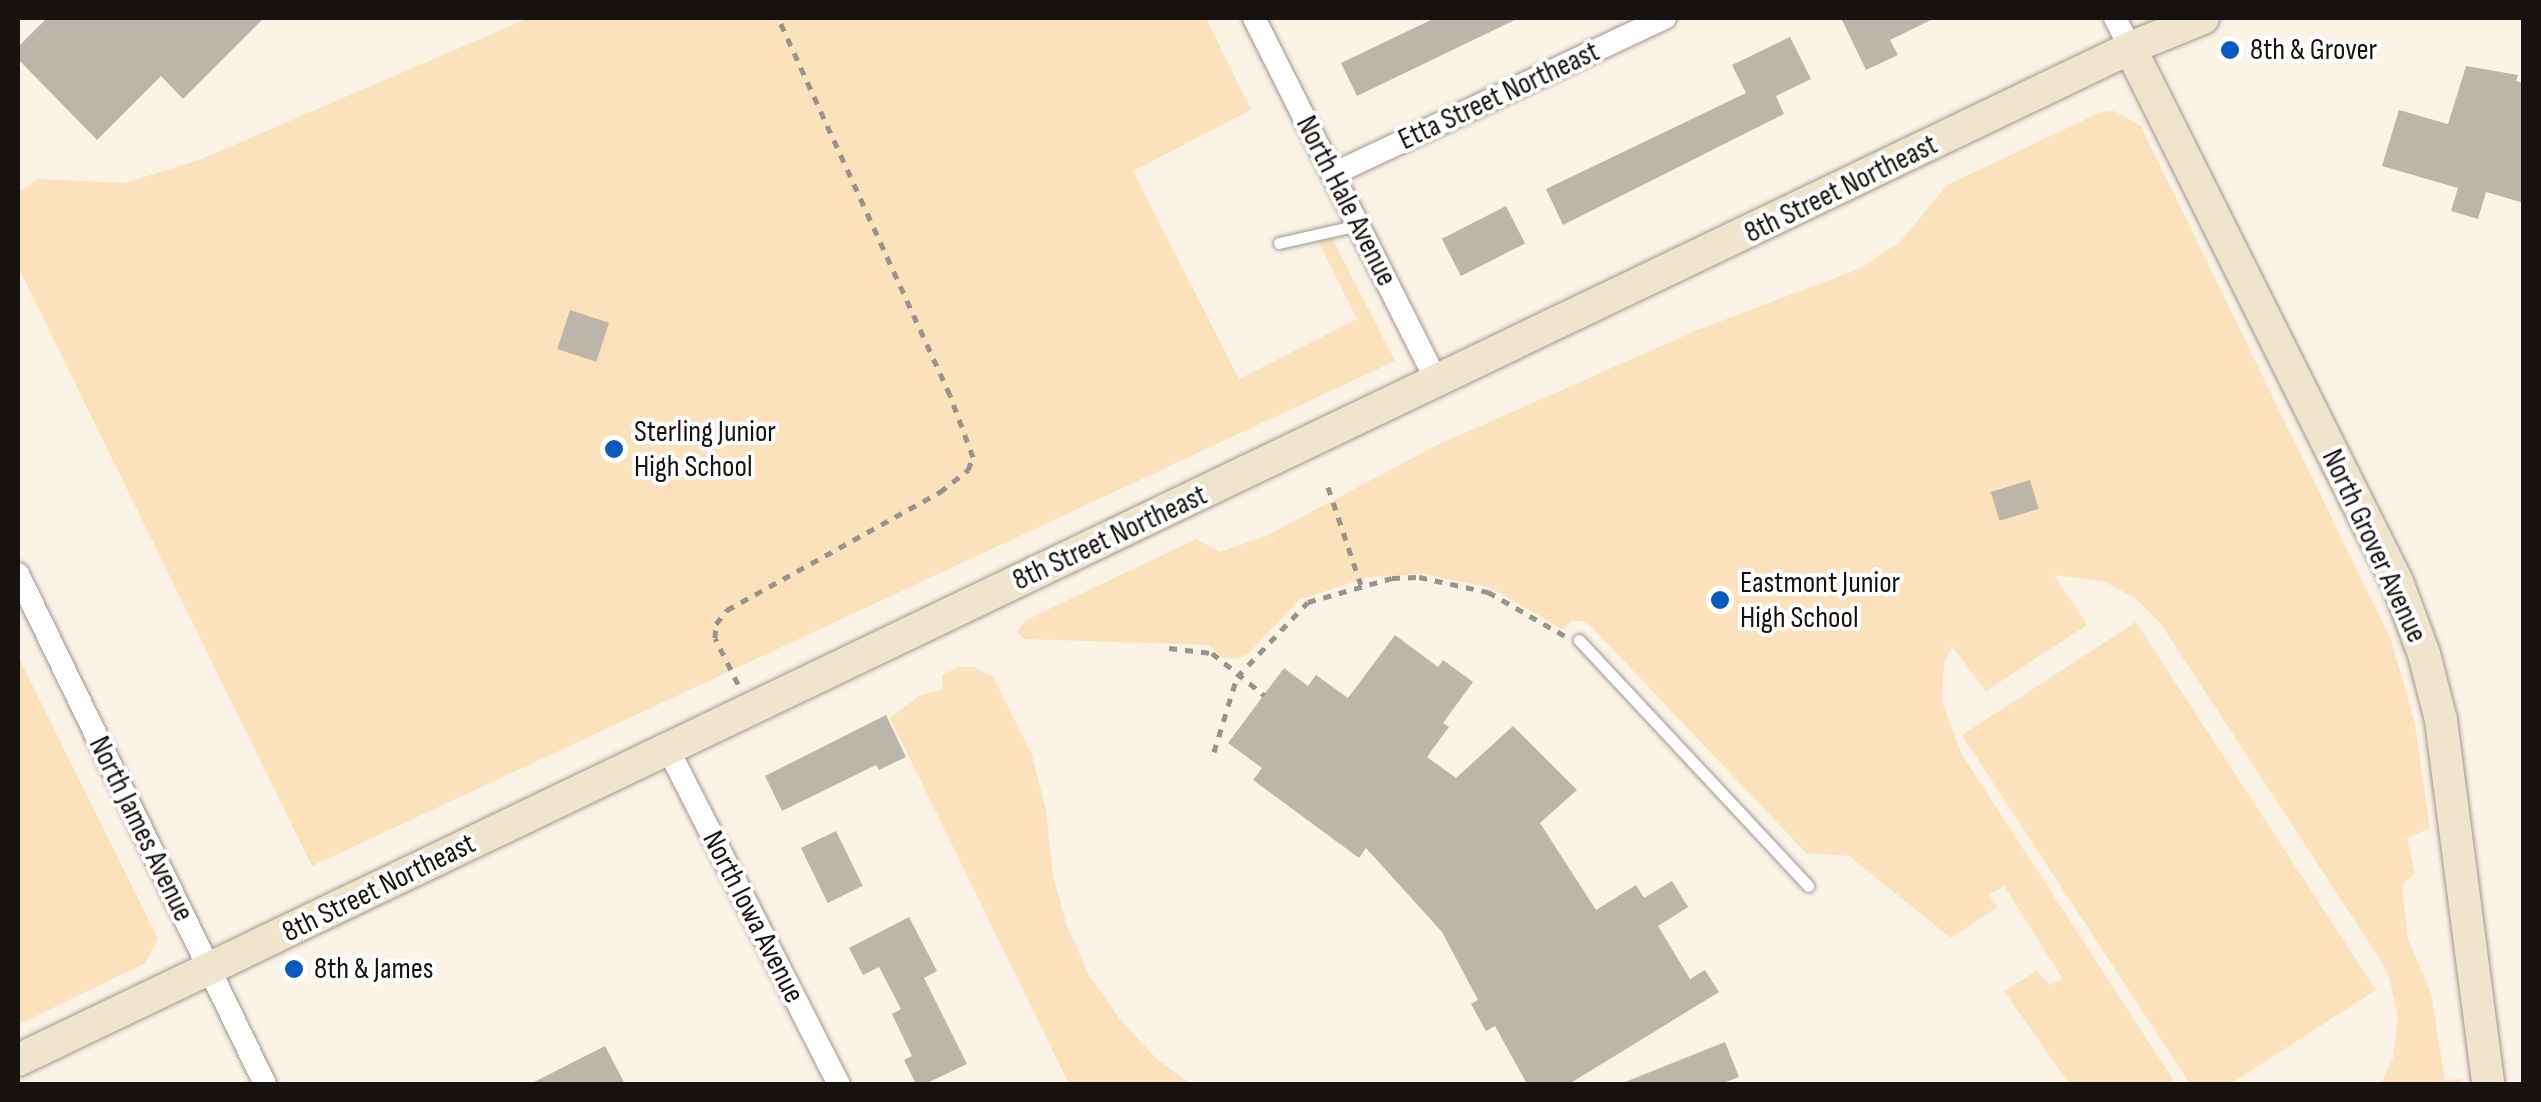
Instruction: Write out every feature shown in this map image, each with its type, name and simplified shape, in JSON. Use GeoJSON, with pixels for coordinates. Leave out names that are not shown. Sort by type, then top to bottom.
{"type":"FeatureCollection","features":[{"type":"Feature","properties":{"kind":"street","name":"North Hale Avenue"},"geometry":{"type":"LineString","coordinates":[[1254,18],[1438,384]]}},
{"type":"Feature","properties":{"kind":"street","name":"Etta Street Northeast"},"geometry":{"type":"LineString","coordinates":[[1332,174],[1665,18]]}},
{"type":"Feature","properties":{"kind":"street"},"geometry":{"type":"LineString","coordinates":[[2116,18],[2130,48]]}},
{"type":"Feature","properties":{"kind":"street","name":"8th Street Northeast"},"geometry":{"type":"LineString","coordinates":[[18,1060],[1438,384],[2130,48],[2204,18]]}},
{"type":"Feature","properties":{"kind":"street","name":"North Grover Avenue"},"geometry":{"type":"LineString","coordinates":[[2130,48],[2396,582],[2424,654],[2442,720],[2488,1084]]}},
{"type":"Feature","properties":{"kind":"street","name":"North James Avenue"},"geometry":{"type":"LineString","coordinates":[[18,574],[265,1084]]}},
{"type":"Feature","properties":{"kind":"street","name":"North Iowa Avenue"},"geometry":{"type":"LineString","coordinates":[[668,749],[838,1084]]}},
{"type":"Feature","properties":{"kind":"lane"},"geometry":{"type":"LineString","coordinates":[[1280,243],[1358,225]]}},
{"type":"Feature","properties":{"kind":"lane"},"geometry":{"type":"LineString","coordinates":[[1579,640],[1808,886]]}},
{"type":"Feature","properties":{"kind":"path"},"geometry":{"type":"LineString","coordinates":[[739,686],[715,638],[716,624],[727,610],[940,492],[968,470],[973,457],[950,395],[778,18]]}},
{"type":"Feature","properties":{"kind":"path"},"geometry":{"type":"LineString","coordinates":[[1328,488],[1361,586]]}},
{"type":"Feature","properties":{"kind":"path"},"geometry":{"type":"LineString","coordinates":[[1214,752],[1236,677],[1308,602],[1361,586],[1419,577],[1488,592],[1559,635],[1579,640]]}},
{"type":"Feature","properties":{"kind":"path"},"geometry":{"type":"LineString","coordinates":[[1169,648],[1204,650],[1264,695]]}},
{"type":"Feature","properties":{"kind":"shaded area","name":"Sterling Junior High School"},"geometry":{"type":"Polygon","coordinates":[[[529,18],[1206,18],[1251,110],[1133,171],[1239,379],[1357,319],[1319,243],[1332,238],[1395,361],[312,866],[18,267],[18,192],[38,179],[125,183],[199,160],[529,18]]]}},
{"type":"Feature","properties":{"kind":"shaded area"},"geometry":{"type":"Polygon","coordinates":[[[2115,111],[2141,126],[2391,640],[2415,724],[2430,828],[2407,838],[2415,873],[2402,885],[2408,939],[2431,993],[2445,1080],[2462,1079],[2463,1084],[2381,1084],[2393,1058],[2398,1018],[2389,977],[2379,958],[2161,624],[2135,598],[2103,581],[2054,575],[2087,625],[1986,691],[1952,646],[1944,663],[1942,701],[1961,753],[2176,1084],[2069,1084],[2004,991],[2037,971],[2050,985],[2063,979],[2004,886],[1989,895],[1998,907],[1951,938],[1849,856],[1806,853],[1586,621],[1572,621],[1562,629],[1491,588],[1424,574],[1369,577],[1299,600],[1248,654],[1236,659],[1223,658],[1209,645],[1024,639],[1017,631],[1026,620],[1196,539],[1220,552],[1266,536],[1435,446],[1695,331],[1861,268],[1900,242],[1947,185],[2101,112],[2115,111]]]}},
{"type":"Feature","properties":{"kind":"shaded area"},"geometry":{"type":"Polygon","coordinates":[[[2136,622],[2376,990],[2230,1084],[2190,1084],[1962,735],[2136,622]]]}},
{"type":"Feature","properties":{"kind":"shaded area"},"geometry":{"type":"Polygon","coordinates":[[[18,656],[158,939],[145,963],[18,1025],[18,656]]]}},
{"type":"Feature","properties":{"kind":"shaded area"},"geometry":{"type":"Polygon","coordinates":[[[959,667],[974,667],[993,677],[1032,755],[1046,810],[1053,876],[1067,926],[1089,975],[1119,1018],[1157,1059],[1191,1084],[1069,1084],[890,718],[919,696],[943,689],[942,675],[959,667]]]}},
{"type":"Feature","properties":{"kind":"building"},"geometry":{"type":"Polygon","coordinates":[[[47,18],[264,18],[183,99],[161,76],[97,140],[18,59],[18,47],[47,18]]]}},
{"type":"Feature","properties":{"kind":"building"},"geometry":{"type":"Polygon","coordinates":[[[1435,18],[1519,18],[1357,96],[1341,63],[1435,18]]]}},
{"type":"Feature","properties":{"kind":"building"},"geometry":{"type":"Polygon","coordinates":[[[1841,18],[1935,18],[1890,40],[1898,55],[1866,70],[1841,18]]]}},
{"type":"Feature","properties":{"kind":"building"},"geometry":{"type":"Polygon","coordinates":[[[1790,37],[1811,79],[1776,96],[1784,114],[1563,225],[1546,189],[1746,93],[1732,65],[1790,37]]]}},
{"type":"Feature","properties":{"kind":"building"},"geometry":{"type":"Polygon","coordinates":[[[2466,66],[2518,75],[2516,81],[2524,83],[2524,203],[2486,192],[2478,219],[2451,211],[2458,188],[2382,166],[2399,110],[2448,124],[2466,66]]]}},
{"type":"Feature","properties":{"kind":"building"},"geometry":{"type":"Polygon","coordinates":[[[1506,206],[1525,243],[1461,276],[1442,239],[1506,206]]]}},
{"type":"Feature","properties":{"kind":"building"},"geometry":{"type":"Polygon","coordinates":[[[570,310],[609,323],[596,362],[557,349],[570,310]]]}},
{"type":"Feature","properties":{"kind":"building"},"geometry":{"type":"Polygon","coordinates":[[[2030,480],[2039,509],[2000,521],[1991,492],[2030,480]]]}},
{"type":"Feature","properties":{"kind":"building"},"geometry":{"type":"Polygon","coordinates":[[[1395,635],[1438,667],[1443,660],[1473,682],[1443,723],[1449,727],[1427,757],[1456,778],[1513,726],[1577,790],[1540,823],[1596,910],[1636,885],[1644,898],[1672,881],[1688,907],[1658,926],[1690,979],[1705,970],[1719,992],[1569,1084],[1527,1084],[1495,1026],[1486,1031],[1471,1004],[1478,1000],[1442,932],[1366,848],[1359,858],[1253,780],[1262,768],[1228,743],[1284,668],[1308,686],[1316,675],[1348,698],[1395,635]]]}},
{"type":"Feature","properties":{"kind":"building"},"geometry":{"type":"Polygon","coordinates":[[[886,715],[906,757],[879,770],[876,765],[782,811],[765,776],[886,715]]]}},
{"type":"Feature","properties":{"kind":"building"},"geometry":{"type":"Polygon","coordinates":[[[836,831],[863,886],[828,903],[801,848],[836,831]]]}},
{"type":"Feature","properties":{"kind":"building"},"geometry":{"type":"Polygon","coordinates":[[[909,917],[937,971],[924,978],[967,1064],[925,1084],[916,1084],[904,1060],[912,1056],[892,1014],[901,1009],[879,967],[863,975],[849,948],[909,917]]]}},
{"type":"Feature","properties":{"kind":"building"},"geometry":{"type":"Polygon","coordinates":[[[1725,1042],[1739,1077],[1720,1084],[1620,1084],[1725,1042]]]}},
{"type":"Feature","properties":{"kind":"building"},"geometry":{"type":"Polygon","coordinates":[[[605,1046],[625,1084],[530,1084],[605,1046]]]}},
{"type":"Feature","properties":{"kind":"place","name":"8th & Grover"},"geometry":{"type":"Point","coordinates":[2230,50]}},
{"type":"Feature","properties":{"kind":"place","name":"Sterling Junior High School"},"geometry":{"type":"Point","coordinates":[614,449]}},
{"type":"Feature","properties":{"kind":"place","name":"Eastmont Junior High School"},"geometry":{"type":"Point","coordinates":[1720,600]}},
{"type":"Feature","properties":{"kind":"place","name":"8th & James"},"geometry":{"type":"Point","coordinates":[294,969]}}]}
